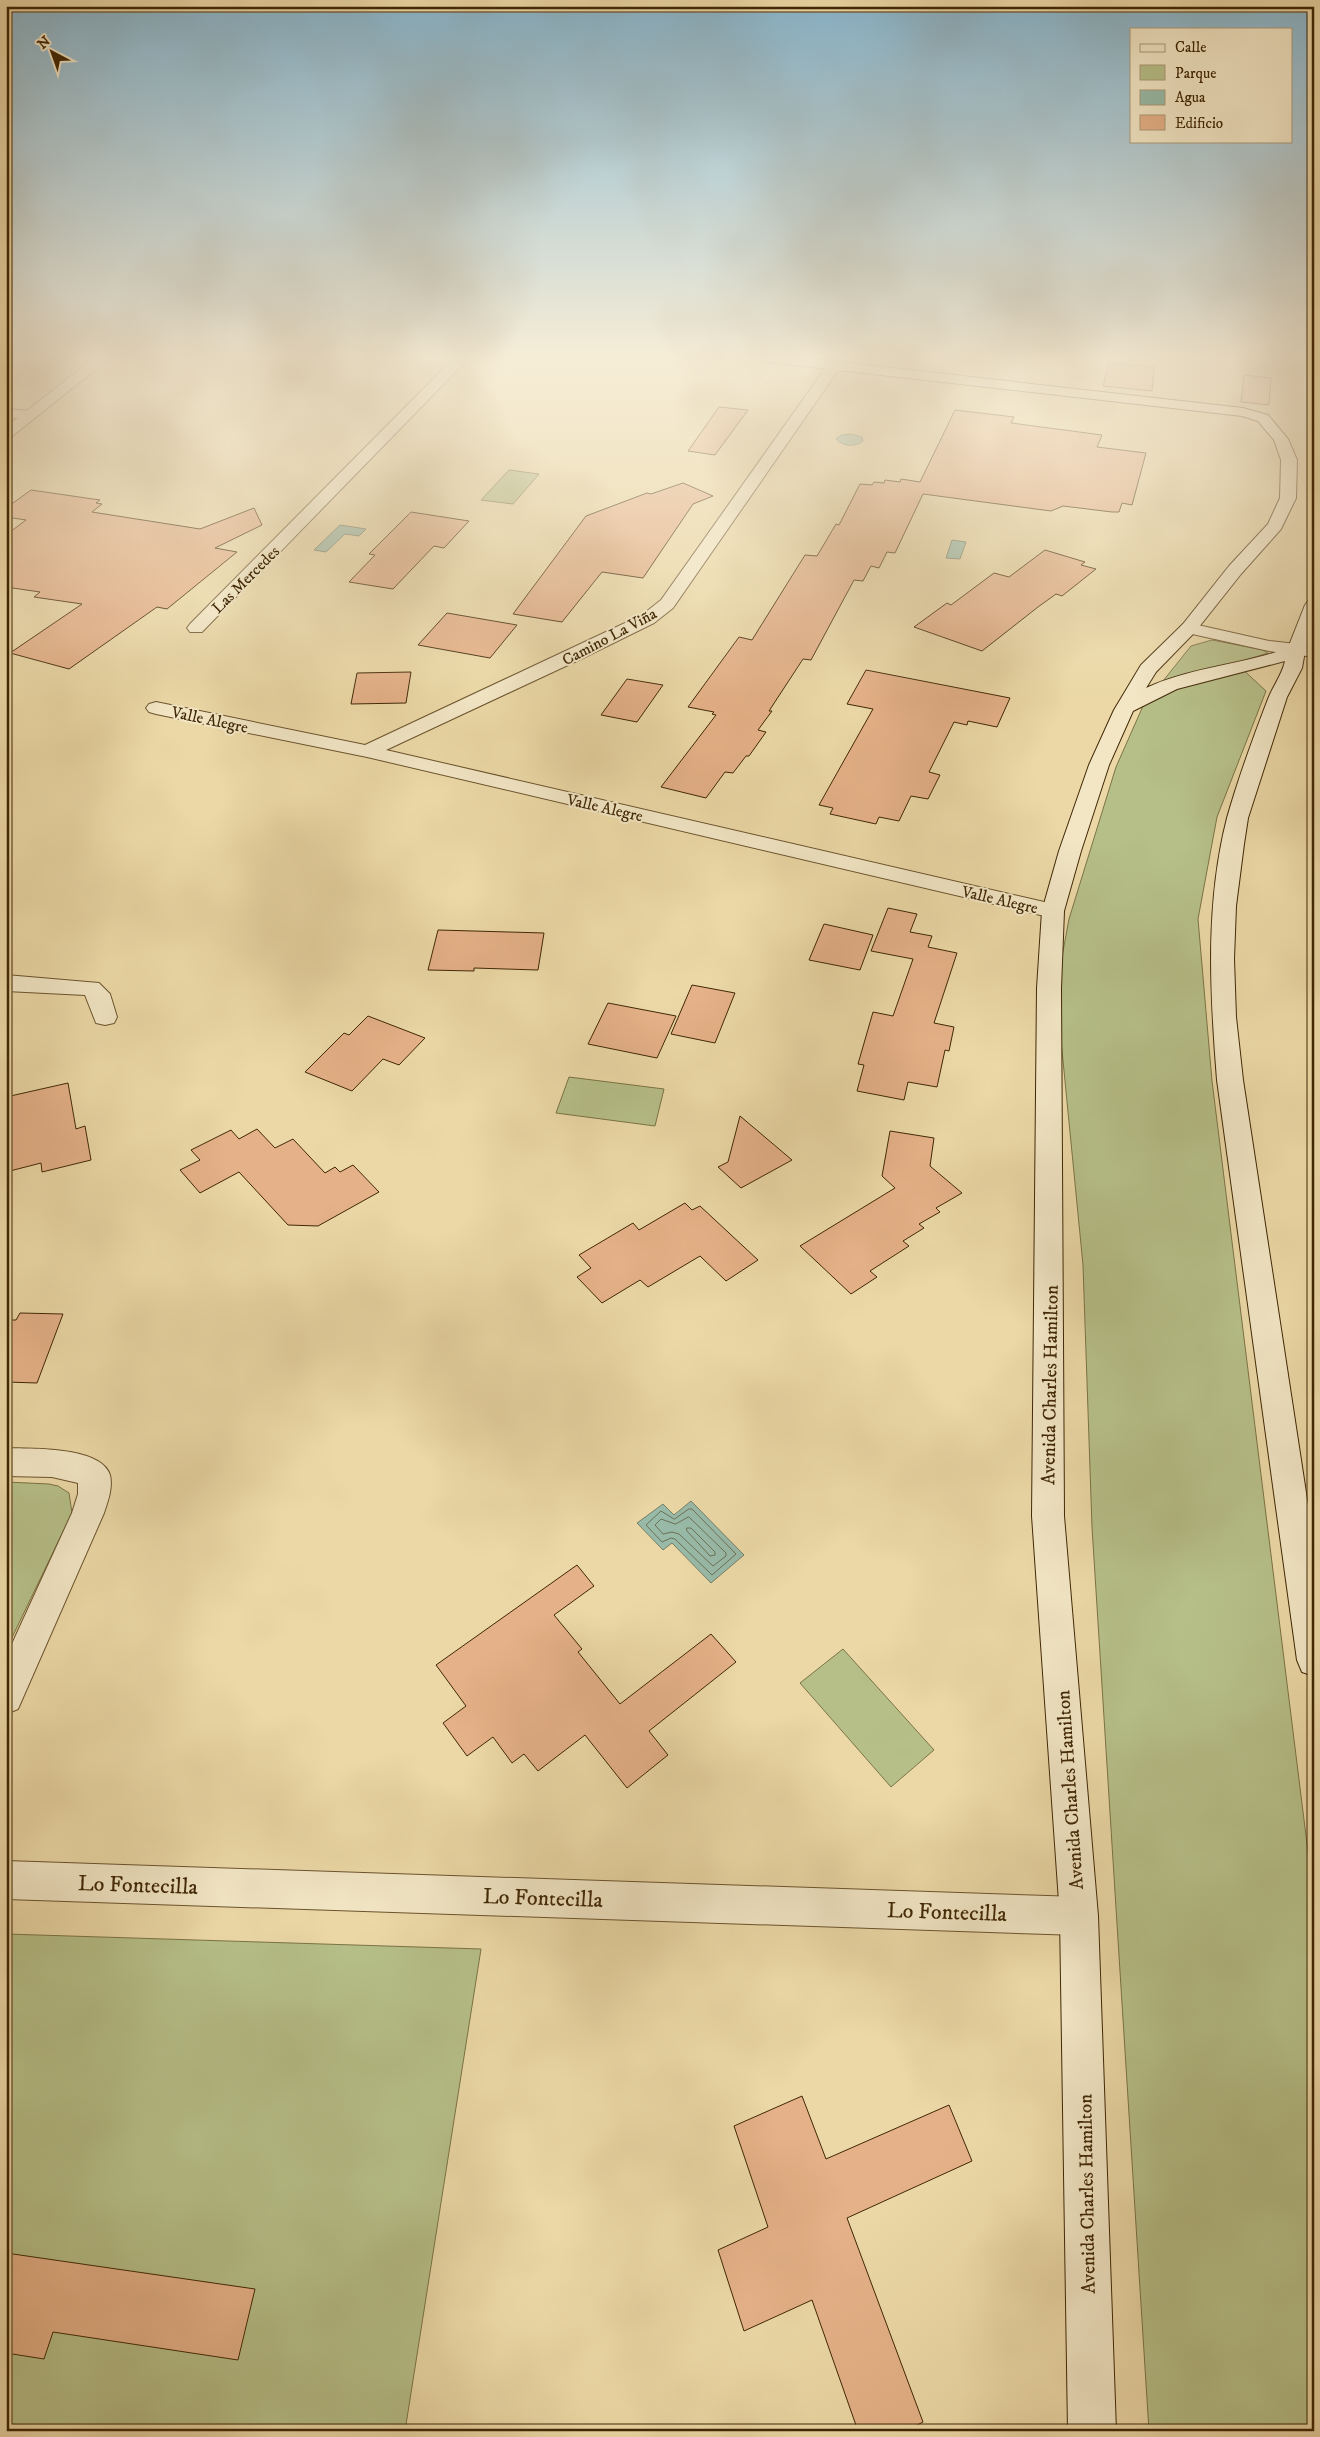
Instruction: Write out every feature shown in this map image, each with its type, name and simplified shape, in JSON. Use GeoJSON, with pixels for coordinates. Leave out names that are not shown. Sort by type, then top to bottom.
{"type":"FeatureCollection","features":[{"type":"Feature","properties":{"kind":"main road","name":"Las Mercedes"},"geometry":{"type":"LineString","coordinates":[[196,628],[350,472]]}},
{"type":"Feature","properties":{"kind":"main road","name":"Camino La Viña"},"geometry":{"type":"LineString","coordinates":[[367,751],[648,619],[667,604],[760,472]]}},
{"type":"Feature","properties":{"kind":"main road","name":"Avenida Charles Hamilton"},"geometry":{"type":"LineString","coordinates":[[1092,2431],[1079,1916],[1048,1516],[1050,1348],[1049,988],[1053,911],[1070,851],[1100,764],[1124,710],[1148,669],[1189,628],[1275,526],[1288,498],[1290,472]]}},
{"type":"Feature","properties":{"kind":"main road"},"geometry":{"type":"LineString","coordinates":[[1314,605],[1305,652],[1293,668],[1278,697],[1238,818],[1225,906],[1222,959],[1224,1017],[1230,1080],[1314,1660]]}},
{"type":"Feature","properties":{"kind":"main road"},"geometry":{"type":"LineString","coordinates":[[1189,628],[1305,652]]}},
{"type":"Feature","properties":{"kind":"main road"},"geometry":{"type":"LineString","coordinates":[[1124,710],[1151,692],[1181,680],[1250,666],[1305,652]]}},
{"type":"Feature","properties":{"kind":"main road"},"geometry":{"type":"LineString","coordinates":[[1250,666],[1272,682],[1278,697]]}},
{"type":"Feature","properties":{"kind":"main road","name":"Valle Alegre"},"geometry":{"type":"LineString","coordinates":[[156,708],[367,751],[1053,911]]}},
{"type":"Feature","properties":{"kind":"main road"},"geometry":{"type":"LineString","coordinates":[[6,983],[91,988],[98,994],[105,1017]]}},
{"type":"Feature","properties":{"kind":"main road"},"geometry":{"type":"LineString","coordinates":[[6,1462],[56,1464],[85,1469],[94,1476],[94,1494],[88,1513],[6,1697]]}},
{"type":"Feature","properties":{"kind":"main road","name":"Lo Fontecilla"},"geometry":{"type":"LineString","coordinates":[[6,1880],[1079,1916]]}},
{"type":"Feature","properties":{"kind":"green space"},"geometry":{"type":"Polygon","coordinates":[[[507,472],[539,474],[513,504],[481,500],[507,472]]]}},
{"type":"Feature","properties":{"kind":"green space"},"geometry":{"type":"Polygon","coordinates":[[[1212,640],[1263,650],[1268,653],[1236,663],[1266,691],[1217,817],[1198,919],[1212,1081],[1314,1900],[1314,2431],[1149,2431],[1092,1527],[1083,1265],[1056,989],[1069,919],[1116,767],[1143,706],[1191,646],[1212,640]]]}},
{"type":"Feature","properties":{"kind":"green space"},"geometry":{"type":"Polygon","coordinates":[[[569,1077],[664,1089],[655,1126],[556,1113],[569,1077]]]}},
{"type":"Feature","properties":{"kind":"green space"},"geometry":{"type":"Polygon","coordinates":[[[6,1482],[58,1486],[69,1493],[72,1513],[6,1650],[6,1482]]]}},
{"type":"Feature","properties":{"kind":"green space"},"geometry":{"type":"Polygon","coordinates":[[[843,1649],[934,1750],[891,1787],[800,1683],[843,1649]]]}},
{"type":"Feature","properties":{"kind":"green space"},"geometry":{"type":"Polygon","coordinates":[[[6,1934],[481,1949],[405,2431],[6,2431],[6,1934]]]}},
{"type":"Feature","properties":{"kind":"water"},"geometry":{"type":"Polygon","coordinates":[[[340,525],[366,529],[359,536],[345,534],[326,552],[314,550],[340,525]]]}},
{"type":"Feature","properties":{"kind":"water"},"geometry":{"type":"Polygon","coordinates":[[[952,540],[966,542],[960,559],[946,558],[952,540]]]}},
{"type":"Feature","properties":{"kind":"water"},"geometry":{"type":"Polygon","coordinates":[[[691,1501],[744,1555],[711,1583],[672,1543],[663,1550],[637,1523],[663,1504],[674,1515],[691,1501]]]}},
{"type":"Feature","properties":{"kind":"building"},"geometry":{"type":"Polygon","coordinates":[[[925,472],[1141,472],[1132,505],[1122,503],[1119,512],[1063,506],[1051,511],[923,494],[895,553],[887,552],[879,568],[871,566],[863,581],[854,580],[811,660],[803,659],[769,711],[772,711],[758,730],[766,732],[749,756],[746,756],[733,773],[725,772],[706,798],[661,787],[716,715],[712,714],[714,712],[688,707],[739,637],[752,640],[805,555],[817,556],[836,524],[839,525],[860,484],[872,485],[874,482],[884,483],[885,480],[900,482],[901,479],[920,482],[925,472]]]}},
{"type":"Feature","properties":{"kind":"building"},"geometry":{"type":"Polygon","coordinates":[[[683,483],[713,496],[693,504],[643,578],[602,572],[562,622],[513,614],[586,516],[647,493],[651,494],[683,483]]]}},
{"type":"Feature","properties":{"kind":"building"},"geometry":{"type":"Polygon","coordinates":[[[31,490],[100,500],[96,503],[102,504],[92,512],[200,529],[254,508],[262,525],[215,548],[237,552],[167,609],[157,607],[69,669],[10,653],[82,604],[34,597],[40,592],[6,587],[6,535],[26,520],[6,517],[6,508],[31,490]]]}},
{"type":"Feature","properties":{"kind":"building"},"geometry":{"type":"Polygon","coordinates":[[[411,512],[469,521],[444,548],[434,546],[393,589],[349,582],[375,555],[369,554],[411,512]]]}},
{"type":"Feature","properties":{"kind":"building"},"geometry":{"type":"Polygon","coordinates":[[[1045,550],[1085,562],[1081,565],[1096,569],[1062,596],[1056,594],[982,651],[914,627],[947,603],[951,605],[994,573],[1009,577],[1045,550]]]}},
{"type":"Feature","properties":{"kind":"building"},"geometry":{"type":"Polygon","coordinates":[[[447,613],[517,625],[490,658],[418,645],[447,613]]]}},
{"type":"Feature","properties":{"kind":"building"},"geometry":{"type":"Polygon","coordinates":[[[866,670],[1010,698],[997,727],[968,721],[967,725],[954,722],[929,772],[940,775],[928,799],[911,796],[899,821],[879,817],[876,824],[830,814],[833,808],[819,805],[873,709],[847,704],[866,670]]]}},
{"type":"Feature","properties":{"kind":"building"},"geometry":{"type":"Polygon","coordinates":[[[411,672],[406,703],[351,704],[357,673],[411,672]]]}},
{"type":"Feature","properties":{"kind":"building"},"geometry":{"type":"Polygon","coordinates":[[[627,679],[663,685],[637,722],[601,715],[627,679]]]}},
{"type":"Feature","properties":{"kind":"building"},"geometry":{"type":"Polygon","coordinates":[[[888,908],[917,914],[910,932],[932,936],[928,947],[957,953],[934,1023],[954,1027],[949,1051],[945,1050],[937,1087],[908,1082],[904,1100],[857,1091],[864,1065],[858,1064],[873,1012],[893,1016],[913,959],[871,951],[888,908]]]}},
{"type":"Feature","properties":{"kind":"building"},"geometry":{"type":"Polygon","coordinates":[[[824,924],[873,935],[860,970],[809,960],[824,924]]]}},
{"type":"Feature","properties":{"kind":"building"},"geometry":{"type":"Polygon","coordinates":[[[438,930],[544,933],[538,970],[474,968],[474,971],[428,970],[438,930]]]}},
{"type":"Feature","properties":{"kind":"building"},"geometry":{"type":"Polygon","coordinates":[[[692,985],[735,993],[715,1043],[671,1034],[692,985]]]}},
{"type":"Feature","properties":{"kind":"building"},"geometry":{"type":"Polygon","coordinates":[[[608,1003],[676,1016],[657,1058],[588,1044],[608,1003]]]}},
{"type":"Feature","properties":{"kind":"building"},"geometry":{"type":"Polygon","coordinates":[[[368,1016],[425,1038],[399,1065],[383,1059],[352,1091],[305,1072],[344,1033],[349,1035],[368,1016]]]}},
{"type":"Feature","properties":{"kind":"building"},"geometry":{"type":"Polygon","coordinates":[[[68,1083],[76,1129],[85,1126],[91,1160],[42,1172],[41,1163],[6,1172],[6,1097],[68,1083]]]}},
{"type":"Feature","properties":{"kind":"building"},"geometry":{"type":"Polygon","coordinates":[[[740,1116],[792,1160],[741,1188],[718,1167],[728,1162],[740,1116]]]}},
{"type":"Feature","properties":{"kind":"building"},"geometry":{"type":"Polygon","coordinates":[[[257,1129],[275,1148],[293,1139],[325,1173],[335,1167],[340,1172],[353,1165],[379,1192],[318,1226],[288,1225],[239,1172],[200,1193],[180,1170],[200,1160],[191,1150],[231,1130],[239,1139],[257,1129]]]}},
{"type":"Feature","properties":{"kind":"building"},"geometry":{"type":"Polygon","coordinates":[[[890,1131],[934,1138],[930,1166],[962,1193],[936,1208],[940,1212],[919,1224],[924,1228],[903,1241],[909,1246],[870,1271],[877,1277],[851,1294],[800,1246],[895,1188],[882,1176],[890,1131]]]}},
{"type":"Feature","properties":{"kind":"building"},"geometry":{"type":"Polygon","coordinates":[[[685,1203],[692,1210],[700,1206],[758,1260],[726,1281],[700,1256],[648,1287],[640,1280],[602,1303],[577,1277],[591,1268],[579,1255],[633,1223],[639,1230],[685,1203]]]}},
{"type":"Feature","properties":{"kind":"building"},"geometry":{"type":"Polygon","coordinates":[[[20,1313],[63,1314],[37,1383],[6,1382],[6,1320],[16,1320],[20,1313]]]}},
{"type":"Feature","properties":{"kind":"building"},"geometry":{"type":"Polygon","coordinates":[[[577,1565],[594,1586],[554,1615],[582,1649],[578,1652],[620,1704],[711,1634],[736,1662],[649,1731],[668,1755],[627,1788],[585,1735],[538,1771],[524,1754],[512,1763],[493,1737],[467,1756],[443,1723],[466,1706],[436,1665],[577,1565]]]}},
{"type":"Feature","properties":{"kind":"building"},"geometry":{"type":"Polygon","coordinates":[[[802,2096],[826,2159],[949,2105],[972,2161],[847,2218],[923,2422],[906,2431],[858,2431],[812,2300],[744,2331],[718,2250],[768,2227],[734,2126],[802,2096]]]}},
{"type":"Feature","properties":{"kind":"building"},"geometry":{"type":"Polygon","coordinates":[[[6,2253],[255,2289],[238,2360],[53,2332],[44,2359],[6,2353],[6,2253]]]}}]}
